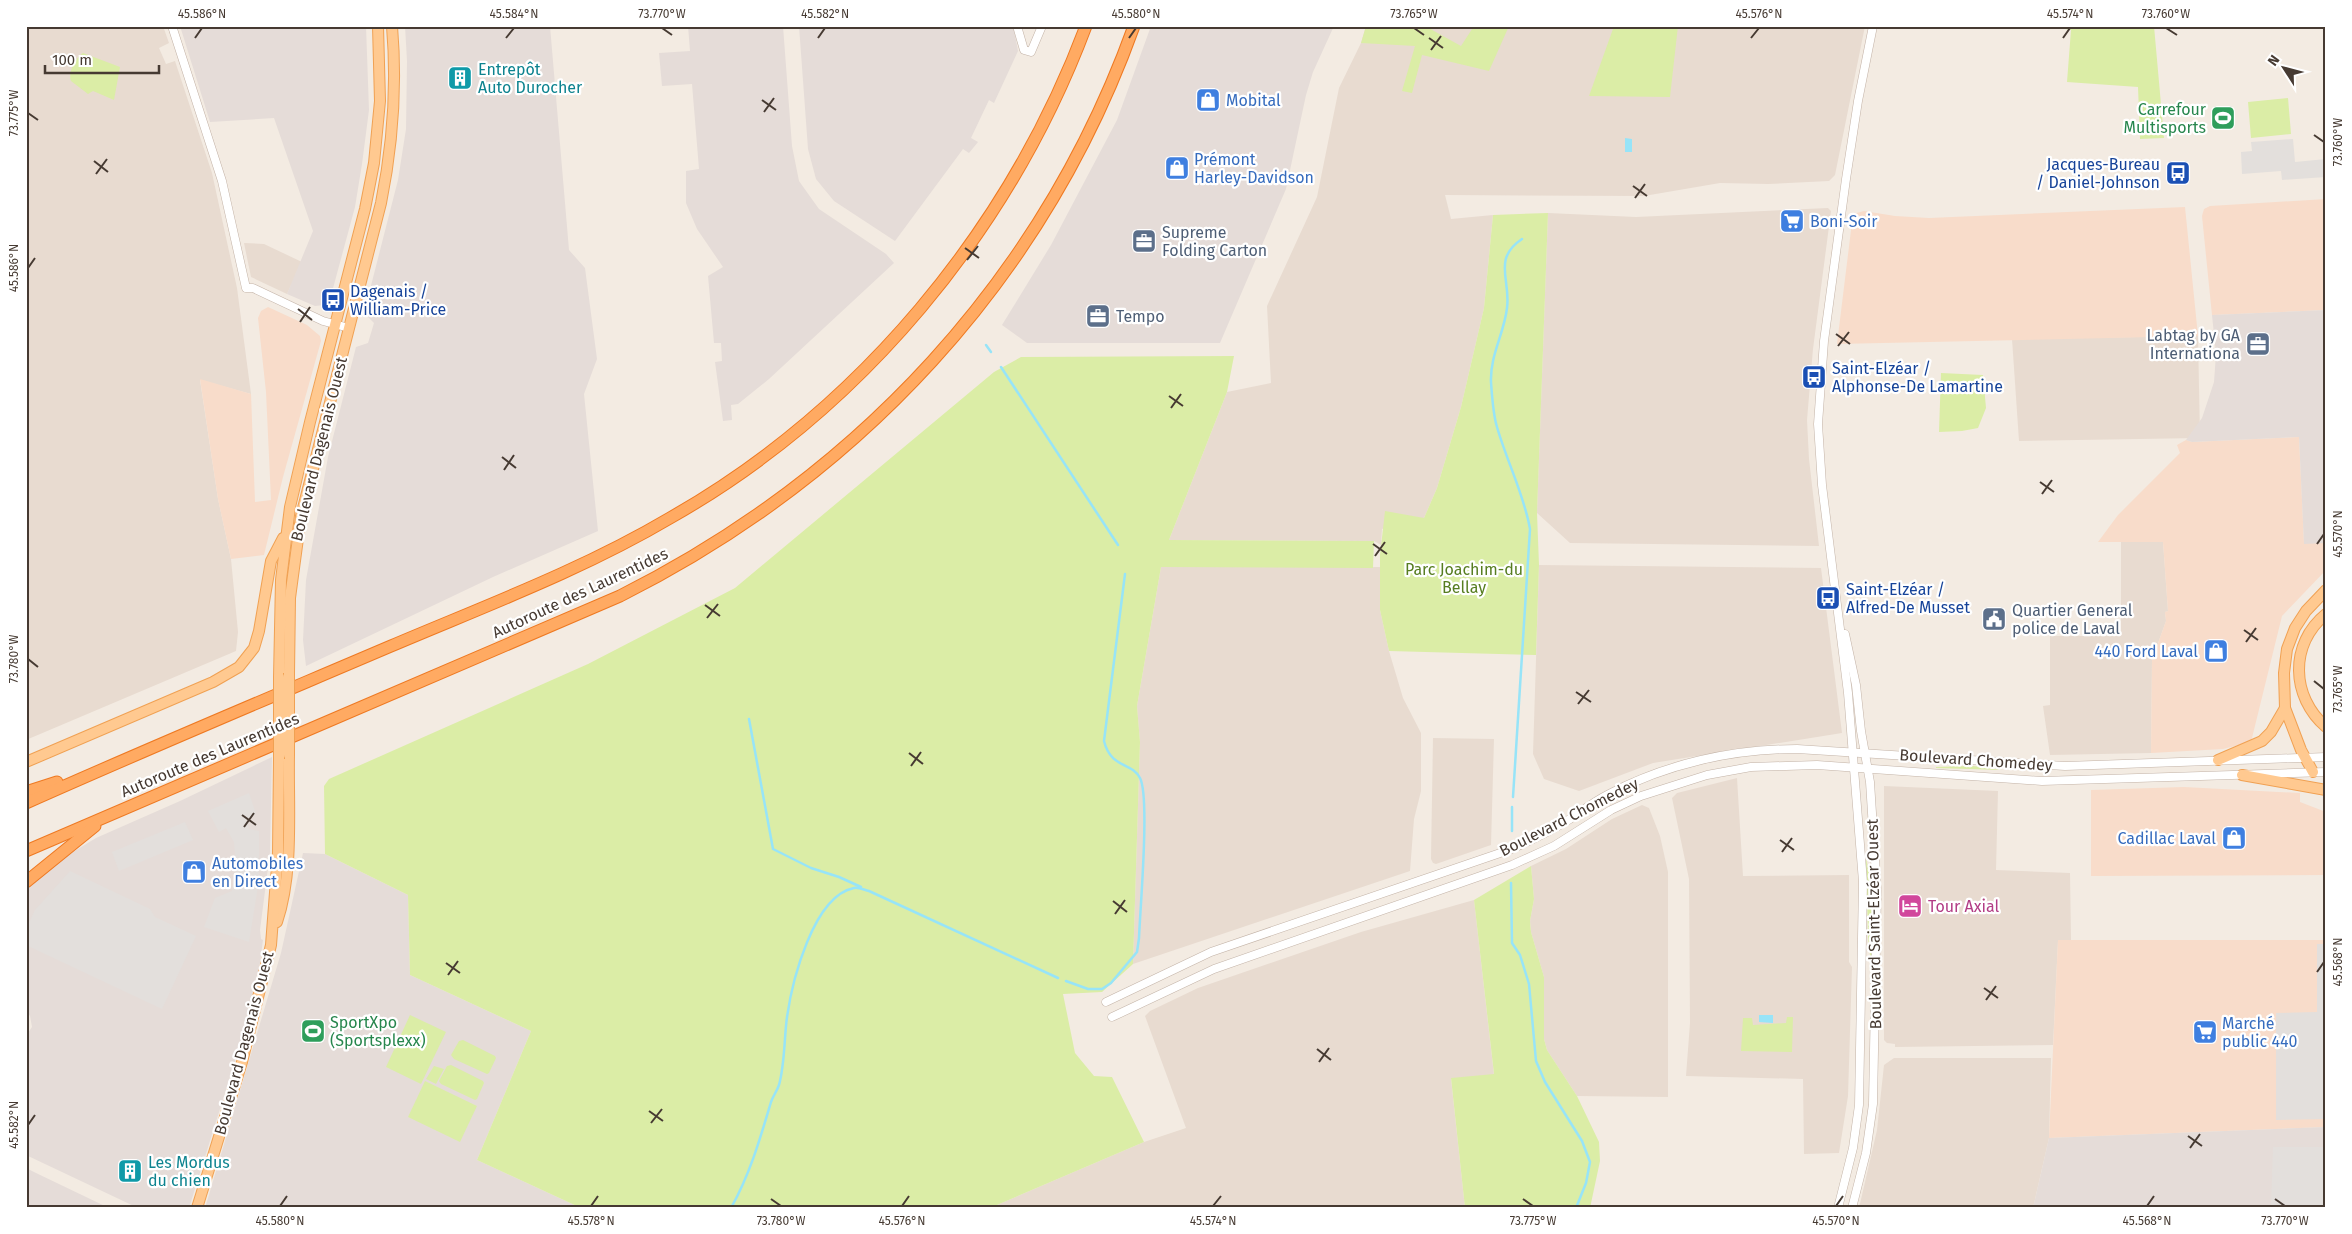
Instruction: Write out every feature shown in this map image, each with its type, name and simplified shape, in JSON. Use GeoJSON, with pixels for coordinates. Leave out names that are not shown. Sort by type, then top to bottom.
{"type":"FeatureCollection","features":[{"type":"Feature","properties":{"kind":"highway","name":"Autoroute des Laurentides"},"geometry":{"type":"LineString","coordinates":[[118,762],[594,558],[679,513],[762,458],[824,407],[868,365],[904,327],[948,274],[981,229],[1022,162],[1057,95],[1086,26]]}},
{"type":"Feature","properties":{"kind":"highway","name":"Autoroute des Laurentides"},"geometry":{"type":"LineString","coordinates":[[26,851],[620,596],[706,549],[802,483],[859,436],[904,393],[947,346],[1001,278],[1037,225],[1069,171],[1101,106],[1134,26]]}},
{"type":"Feature","properties":{"kind":"highway"},"geometry":{"type":"LineString","coordinates":[[26,792],[118,762]]}},
{"type":"Feature","properties":{"kind":"highway"},"geometry":{"type":"LineString","coordinates":[[26,802],[118,762]]}},
{"type":"Feature","properties":{"kind":"highway"},"geometry":{"type":"LineString","coordinates":[[26,882],[107,816]]}},
{"type":"Feature","properties":{"kind":"main road","name":"Boulevard Dagenais Ouest"},"geometry":{"type":"LineString","coordinates":[[196,1208],[242,1062],[260,994],[272,935],[281,910],[285,878],[284,757],[279,658],[281,580],[287,530],[298,470],[365,210],[375,156],[380,101],[378,26]]}},
{"type":"Feature","properties":{"kind":"main road","name":"Boulevard Dagenais Ouest"},"geometry":{"type":"LineString","coordinates":[[284,757],[290,598],[298,532],[381,203],[390,155],[394,90],[392,26]]}},
{"type":"Feature","properties":{"kind":"main road"},"geometry":{"type":"LineString","coordinates":[[26,762],[213,682],[239,667],[248,657],[256,642],[271,561],[287,530]]}},
{"type":"Feature","properties":{"kind":"main road"},"geometry":{"type":"LineString","coordinates":[[2313,772],[2305,758],[2285,708],[2284,673],[2290,641],[2302,616],[2326,590]]}},
{"type":"Feature","properties":{"kind":"main road"},"geometry":{"type":"LineString","coordinates":[[2326,614],[2306,638],[2301,651],[2298,670],[2305,701],[2314,716],[2326,727]]}},
{"type":"Feature","properties":{"kind":"main road"},"geometry":{"type":"LineString","coordinates":[[2218,760],[2262,741],[2271,732],[2285,708]]}},
{"type":"Feature","properties":{"kind":"main road"},"geometry":{"type":"LineString","coordinates":[[2242,775],[2326,790]]}},
{"type":"Feature","properties":{"kind":"street"},"geometry":{"type":"LineString","coordinates":[[172,26],[220,176],[246,288],[253,288],[335,324],[349,328]]}},
{"type":"Feature","properties":{"kind":"street"},"geometry":{"type":"LineString","coordinates":[[1018,26],[1024,50],[1031,52],[1042,26]]}},
{"type":"Feature","properties":{"kind":"street","name":"Boulevard Saint-Elzéar Ouest"},"geometry":{"type":"LineString","coordinates":[[1838,1208],[1855,1138],[1860,1082],[1863,882],[1854,752],[1819,456],[1819,411],[1824,341],[1846,179],[1858,101],[1874,26]]}},
{"type":"Feature","properties":{"kind":"street","name":"Boulevard Saint-Elzéar Ouest"},"geometry":{"type":"LineString","coordinates":[[1838,611],[1856,685],[1868,768],[1875,832],[1877,891],[1874,1078],[1869,1135],[1852,1208]]}},
{"type":"Feature","properties":{"kind":"street","name":"Boulevard Chomedey"},"geometry":{"type":"LineString","coordinates":[[1106,1002],[1218,949],[1519,846],[1550,830],[1608,794],[1665,770],[1714,757],[1759,750],[1796,749],[2065,766],[2326,757]]}},
{"type":"Feature","properties":{"kind":"street","name":"Boulevard Chomedey"},"geometry":{"type":"LineString","coordinates":[[1112,1017],[1214,968],[1523,861],[1563,841],[1621,805],[1663,787],[1707,774],[1751,767],[1796,765],[1868,768],[2042,781],[2326,772]]}},
{"type":"Feature","properties":{"kind":"shaded area"},"geometry":{"type":"Polygon","coordinates":[[[26,26],[163,26],[169,43],[159,48],[166,64],[175,61],[212,173],[237,288],[251,394],[200,380],[218,499],[231,559],[238,632],[236,651],[26,740],[26,26]]]}},
{"type":"Feature","properties":{"kind":"shaded area"},"geometry":{"type":"Polygon","coordinates":[[[180,26],[366,26],[369,110],[362,164],[355,207],[332,292],[328,302],[324,305],[315,306],[287,294],[313,231],[274,118],[210,122],[180,26]]]}},
{"type":"Feature","properties":{"kind":"shaded area"},"geometry":{"type":"Polygon","coordinates":[[[405,26],[550,26],[569,250],[585,268],[597,359],[584,394],[598,531],[493,577],[306,666],[303,640],[306,580],[328,457],[356,347],[368,343],[374,323],[364,313],[398,180],[406,129],[407,61],[405,26]]]}},
{"type":"Feature","properties":{"kind":"shaded area"},"geometry":{"type":"Polygon","coordinates":[[[688,26],[783,26],[792,146],[799,181],[819,209],[886,254],[894,263],[769,379],[738,404],[731,405],[732,420],[723,421],[715,362],[722,361],[721,343],[714,343],[708,276],[723,267],[697,229],[686,203],[686,171],[699,169],[692,84],[662,86],[659,53],[690,51],[688,26]]]}},
{"type":"Feature","properties":{"kind":"shaded area"},"geometry":{"type":"Polygon","coordinates":[[[799,26],[1011,26],[1014,30],[1018,51],[994,103],[989,100],[971,138],[978,142],[969,153],[963,149],[895,241],[834,201],[816,179],[808,149],[799,26]]]}},
{"type":"Feature","properties":{"kind":"shaded area"},"geometry":{"type":"Polygon","coordinates":[[[1151,26],[1334,26],[1313,72],[1306,95],[1286,189],[1220,343],[1027,343],[1002,325],[1051,245],[1117,120],[1151,26]]]}},
{"type":"Feature","properties":{"kind":"shaded area"},"geometry":{"type":"Polygon","coordinates":[[[1366,26],[1865,26],[1835,175],[1829,181],[1768,184],[1720,183],[1644,196],[1445,195],[1451,219],[1493,215],[1484,308],[1461,407],[1437,488],[1424,518],[1382,529],[1381,545],[1374,541],[1169,540],[1227,392],[1271,383],[1267,306],[1317,197],[1339,88],[1361,43],[1366,26]]]}},
{"type":"Feature","properties":{"kind":"shaded area"},"geometry":{"type":"Polygon","coordinates":[[[2293,139],[2295,162],[2326,159],[2326,177],[2282,180],[2281,171],[2242,174],[2241,152],[2252,151],[2251,142],[2293,139]]]}},
{"type":"Feature","properties":{"kind":"shaded area"},"geometry":{"type":"Polygon","coordinates":[[[2326,199],[2326,310],[2212,315],[2202,216],[2204,209],[2210,206],[2326,199]]]}},
{"type":"Feature","properties":{"kind":"shaded area"},"geometry":{"type":"Polygon","coordinates":[[[2185,207],[2198,336],[1837,344],[1853,214],[1864,211],[1895,216],[1929,218],[2185,207]]]}},
{"type":"Feature","properties":{"kind":"shaded area"},"geometry":{"type":"Polygon","coordinates":[[[1828,208],[1831,211],[1813,349],[1807,420],[1809,459],[1819,546],[1570,543],[1537,513],[1548,213],[1636,217],[1828,208]]]}},
{"type":"Feature","properties":{"kind":"shaded area"},"geometry":{"type":"Polygon","coordinates":[[[244,243],[264,244],[302,262],[287,294],[251,277],[244,243]]]}},
{"type":"Feature","properties":{"kind":"shaded area"},"geometry":{"type":"Polygon","coordinates":[[[268,307],[307,325],[320,336],[321,341],[283,477],[264,555],[231,559],[218,499],[200,379],[251,394],[255,502],[271,500],[266,392],[258,318],[261,311],[268,307]]]}},
{"type":"Feature","properties":{"kind":"shaded area"},"geometry":{"type":"Polygon","coordinates":[[[2326,310],[2326,543],[2304,544],[2299,437],[2192,442],[2186,440],[2202,418],[2214,382],[2216,354],[2212,315],[2326,310]]]}},
{"type":"Feature","properties":{"kind":"shaded area"},"geometry":{"type":"Polygon","coordinates":[[[2198,336],[2200,438],[2019,441],[2012,339],[2198,336]]]}},
{"type":"Feature","properties":{"kind":"shaded area"},"geometry":{"type":"Polygon","coordinates":[[[2299,437],[2304,543],[2326,543],[2326,570],[2282,616],[2251,742],[2223,749],[2151,753],[2152,660],[2166,621],[2165,612],[2168,611],[2163,542],[2098,542],[2118,515],[2180,453],[2177,445],[2186,440],[2192,442],[2299,437]]]}},
{"type":"Feature","properties":{"kind":"shaded area"},"geometry":{"type":"Polygon","coordinates":[[[2121,542],[2163,542],[2168,611],[2165,612],[2166,621],[2152,660],[2151,753],[2050,755],[2043,706],[2050,705],[2050,636],[2118,636],[2121,633],[2121,542]]]}},
{"type":"Feature","properties":{"kind":"shaded area"},"geometry":{"type":"Polygon","coordinates":[[[1539,565],[1821,568],[1842,733],[1653,763],[1579,791],[1544,779],[1533,754],[1539,565]]]}},
{"type":"Feature","properties":{"kind":"shaded area"},"geometry":{"type":"Polygon","coordinates":[[[1161,567],[1381,567],[1380,610],[1389,651],[1403,698],[1421,733],[1421,791],[1414,819],[1410,871],[1133,964],[1140,742],[1137,706],[1161,567]]]}},
{"type":"Feature","properties":{"kind":"shaded area"},"geometry":{"type":"Polygon","coordinates":[[[1433,738],[1494,739],[1491,845],[1436,864],[1431,859],[1433,738]]]}},
{"type":"Feature","properties":{"kind":"shaded area"},"geometry":{"type":"Polygon","coordinates":[[[272,757],[270,852],[260,930],[261,939],[263,940],[258,978],[245,1029],[189,1208],[138,1208],[26,1155],[26,1036],[32,1027],[30,1016],[26,1010],[26,889],[68,855],[96,838],[180,801],[272,757]]]}},
{"type":"Feature","properties":{"kind":"shaded area"},"geometry":{"type":"Polygon","coordinates":[[[1737,778],[1743,876],[1849,875],[1849,962],[1852,967],[1848,1096],[1839,1153],[1804,1154],[1803,1079],[1686,1076],[1690,1023],[1689,879],[1672,798],[1677,793],[1737,778]]]}},
{"type":"Feature","properties":{"kind":"shaded area"},"geometry":{"type":"Polygon","coordinates":[[[1884,786],[1998,791],[1996,870],[2070,873],[2071,940],[2058,941],[2053,1045],[1895,1047],[1895,1044],[1887,1043],[1884,1040],[1884,786]]]}},
{"type":"Feature","properties":{"kind":"shaded area"},"geometry":{"type":"Polygon","coordinates":[[[2184,787],[2300,793],[2300,802],[2326,812],[2326,875],[2091,876],[2091,790],[2184,787]]]}},
{"type":"Feature","properties":{"kind":"shaded area"},"geometry":{"type":"Polygon","coordinates":[[[249,793],[256,814],[246,819],[249,829],[259,831],[259,880],[249,942],[204,927],[215,898],[232,891],[236,864],[234,842],[226,828],[219,832],[208,811],[249,793]]]}},
{"type":"Feature","properties":{"kind":"shaded area"},"geometry":{"type":"Polygon","coordinates":[[[1642,805],[1649,808],[1660,836],[1668,872],[1668,1097],[1577,1096],[1547,1050],[1544,1039],[1544,977],[1531,932],[1530,921],[1534,899],[1531,866],[1566,849],[1612,819],[1642,805]]]}},
{"type":"Feature","properties":{"kind":"shaded area"},"geometry":{"type":"Polygon","coordinates":[[[185,822],[193,840],[119,871],[112,852],[185,822]]]}},
{"type":"Feature","properties":{"kind":"shaded area"},"geometry":{"type":"Polygon","coordinates":[[[303,853],[325,854],[408,895],[410,975],[531,1031],[477,1160],[581,1208],[205,1208],[281,953],[303,853]]]}},
{"type":"Feature","properties":{"kind":"shaded area"},"geometry":{"type":"Polygon","coordinates":[[[70,871],[150,909],[155,917],[196,936],[162,1009],[26,945],[26,929],[35,910],[70,871]]]}},
{"type":"Feature","properties":{"kind":"shaded area"},"geometry":{"type":"Polygon","coordinates":[[[1474,900],[1494,1075],[1451,1079],[1465,1208],[990,1208],[1144,1142],[1186,1128],[1145,1016],[1150,1011],[1198,988],[1361,932],[1474,900]]]}},
{"type":"Feature","properties":{"kind":"shaded area"},"geometry":{"type":"Polygon","coordinates":[[[2058,940],[2326,940],[2326,1127],[2049,1138],[2058,940]]]}},
{"type":"Feature","properties":{"kind":"shaded area"},"geometry":{"type":"Polygon","coordinates":[[[2317,944],[2326,944],[2326,1119],[2276,1120],[2276,1013],[2317,1012],[2317,944]]]}},
{"type":"Feature","properties":{"kind":"shaded area"},"geometry":{"type":"Polygon","coordinates":[[[1894,1058],[2051,1058],[2049,1138],[2033,1208],[1859,1208],[1877,1130],[1884,1065],[1894,1058]]]}},
{"type":"Feature","properties":{"kind":"shaded area"},"geometry":{"type":"Polygon","coordinates":[[[2326,1127],[2326,1208],[2033,1208],[2049,1138],[2326,1127]]]}},
{"type":"Feature","properties":{"kind":"shaded area"},"geometry":{"type":"Polygon","coordinates":[[[2273,1147],[2326,1147],[2326,1208],[2271,1208],[2273,1147]]]}},
{"type":"Feature","properties":{"kind":"shaded area"},"geometry":{"type":"Polygon","coordinates":[[[26,1168],[36,1173],[109,1208],[26,1208],[26,1168]]]}},
{"type":"Feature","properties":{"kind":"green space"},"geometry":{"type":"Polygon","coordinates":[[[1366,26],[1425,26],[1461,46],[1474,26],[1509,26],[1489,71],[1422,55],[1412,93],[1402,91],[1415,46],[1361,43],[1366,26]]]}},
{"type":"Feature","properties":{"kind":"green space"},"geometry":{"type":"Polygon","coordinates":[[[1614,26],[1678,26],[1670,97],[1589,96],[1614,26]]]}},
{"type":"Feature","properties":{"kind":"green space"},"geometry":{"type":"Polygon","coordinates":[[[2045,26],[2154,26],[2164,138],[2140,139],[2138,87],[2067,82],[2071,30],[2045,26]]]}},
{"type":"Feature","properties":{"kind":"green space"},"geometry":{"type":"Polygon","coordinates":[[[83,53],[120,67],[114,100],[93,91],[88,94],[71,81],[70,74],[73,66],[77,58],[83,53]]]}},
{"type":"Feature","properties":{"kind":"green space"},"geometry":{"type":"Polygon","coordinates":[[[2288,98],[2291,134],[2251,138],[2248,102],[2288,98]]]}},
{"type":"Feature","properties":{"kind":"green space","name":"Parc Joachim-du Bellay"},"geometry":{"type":"Polygon","coordinates":[[[1548,213],[1537,513],[1539,565],[1536,655],[1389,651],[1380,610],[1380,555],[1385,511],[1424,518],[1437,488],[1461,407],[1484,308],[1493,215],[1548,213]]]}},
{"type":"Feature","properties":{"kind":"green space"},"geometry":{"type":"Polygon","coordinates":[[[1234,356],[1227,392],[1169,540],[1374,541],[1373,568],[1161,567],[1137,706],[1140,742],[1133,964],[1102,992],[1063,994],[1075,1053],[1094,1076],[1112,1077],[1144,1142],[990,1208],[581,1208],[477,1160],[531,1031],[410,975],[408,895],[325,854],[324,786],[329,779],[588,664],[735,588],[994,372],[1021,357],[1234,356]]]}},
{"type":"Feature","properties":{"kind":"green space"},"geometry":{"type":"Polygon","coordinates":[[[1941,373],[1983,375],[1986,408],[1978,428],[1939,432],[1941,373]]]}},
{"type":"Feature","properties":{"kind":"green space"},"geometry":{"type":"Polygon","coordinates":[[[1973,766],[2002,770],[1936,768],[1936,767],[1973,766]]]}},
{"type":"Feature","properties":{"kind":"green space"},"geometry":{"type":"Polygon","coordinates":[[[1866,858],[1873,891],[1872,973],[1868,937],[1866,858]]]}},
{"type":"Feature","properties":{"kind":"green space"},"geometry":{"type":"Polygon","coordinates":[[[1531,866],[1534,899],[1530,921],[1531,932],[1544,977],[1544,1039],[1547,1050],[1577,1096],[1599,1142],[1600,1161],[1590,1208],[1465,1208],[1451,1078],[1494,1074],[1474,900],[1531,866]]]}},
{"type":"Feature","properties":{"kind":"green space"},"geometry":{"type":"Polygon","coordinates":[[[410,1015],[446,1032],[421,1084],[386,1067],[410,1015]]]}},
{"type":"Feature","properties":{"kind":"green space"},"geometry":{"type":"Polygon","coordinates":[[[1787,1017],[1793,1017],[1792,1052],[1741,1051],[1743,1018],[1752,1018],[1753,1025],[1786,1023],[1787,1017]]]}},
{"type":"Feature","properties":{"kind":"green space"},"geometry":{"type":"Polygon","coordinates":[[[463,1040],[495,1056],[496,1058],[489,1073],[487,1074],[454,1059],[451,1055],[459,1041],[463,1040]]]}},
{"type":"Feature","properties":{"kind":"green space"},"geometry":{"type":"Polygon","coordinates":[[[451,1065],[483,1081],[484,1083],[477,1099],[475,1100],[441,1084],[439,1081],[447,1066],[451,1065]]]}},
{"type":"Feature","properties":{"kind":"green space"},"geometry":{"type":"Polygon","coordinates":[[[434,1066],[444,1069],[436,1084],[426,1079],[434,1066]]]}},
{"type":"Feature","properties":{"kind":"green space"},"geometry":{"type":"Polygon","coordinates":[[[425,1081],[477,1106],[460,1142],[408,1117],[425,1081]]]}},
{"type":"Feature","properties":{"kind":"water"},"geometry":{"type":"Polygon","coordinates":[[[1625,138],[1632,139],[1632,152],[1625,152],[1625,138]]]}},
{"type":"Feature","properties":{"kind":"water"},"geometry":{"type":"Polygon","coordinates":[[[1759,1015],[1773,1015],[1773,1023],[1759,1022],[1759,1015]]]}},
{"type":"Feature","properties":{"kind":"waterway"},"geometry":{"type":"LineString","coordinates":[[1513,797],[1530,529],[1524,503],[1496,422],[1491,372],[1507,308],[1505,262],[1513,247],[1522,239]]}},
{"type":"Feature","properties":{"kind":"waterway"},"geometry":{"type":"LineString","coordinates":[[986,345],[991,352]]}},
{"type":"Feature","properties":{"kind":"waterway"},"geometry":{"type":"LineString","coordinates":[[1001,367],[1118,545]]}},
{"type":"Feature","properties":{"kind":"waterway"},"geometry":{"type":"LineString","coordinates":[[1066,981],[1088,989],[1102,989],[1111,983],[1137,952],[1144,855],[1143,789],[1140,778],[1136,773],[1116,761],[1107,750],[1104,741],[1125,574]]}},
{"type":"Feature","properties":{"kind":"waterway"},"geometry":{"type":"LineString","coordinates":[[749,719],[773,849],[811,868],[839,877],[861,887]]}},
{"type":"Feature","properties":{"kind":"waterway"},"geometry":{"type":"LineString","coordinates":[[1512,807],[1512,831]]}},
{"type":"Feature","properties":{"kind":"waterway"},"geometry":{"type":"LineString","coordinates":[[1511,883],[1512,943],[1520,955],[1529,984],[1536,1061],[1545,1082],[1582,1141],[1590,1162],[1586,1183],[1576,1208]]}},
{"type":"Feature","properties":{"kind":"waterway"},"geometry":{"type":"LineString","coordinates":[[731,1208],[749,1169],[771,1102],[779,1085],[787,1017],[794,983],[807,942],[816,923],[827,907],[840,894],[854,888],[869,891],[1058,978]]}},
{"type":"Feature","properties":{"kind":"place","name":"Entrepôt Auto Durocher"},"geometry":{"type":"Point","coordinates":[460,78]}},
{"type":"Feature","properties":{"kind":"place","name":"Mobital"},"geometry":{"type":"Point","coordinates":[1208,100]}},
{"type":"Feature","properties":{"kind":"place","name":"Carrefour Multisports"},"geometry":{"type":"Point","coordinates":[2223,118]}},
{"type":"Feature","properties":{"kind":"place","name":"Prémont Harley-Davidson"},"geometry":{"type":"Point","coordinates":[1177,168]}},
{"type":"Feature","properties":{"kind":"place","name":"Jacques-Bureau / Daniel-Johnson"},"geometry":{"type":"Point","coordinates":[2178,173]}},
{"type":"Feature","properties":{"kind":"place","name":"Boni-Soir"},"geometry":{"type":"Point","coordinates":[1792,221]}},
{"type":"Feature","properties":{"kind":"place","name":"Supreme Folding Carton"},"geometry":{"type":"Point","coordinates":[1144,241]}},
{"type":"Feature","properties":{"kind":"place","name":"Dagenais / William-Price"},"geometry":{"type":"Point","coordinates":[333,300]}},
{"type":"Feature","properties":{"kind":"place","name":"Tempo"},"geometry":{"type":"Point","coordinates":[1098,316]}},
{"type":"Feature","properties":{"kind":"place","name":"Labtag by GA Internationa"},"geometry":{"type":"Point","coordinates":[2258,344]}},
{"type":"Feature","properties":{"kind":"place","name":"Saint-Elzéar / Alphonse-De Lamartine"},"geometry":{"type":"Point","coordinates":[1814,377]}},
{"type":"Feature","properties":{"kind":"place","name":"Saint-Elzéar / Alfred-De Musset"},"geometry":{"type":"Point","coordinates":[1828,598]}},
{"type":"Feature","properties":{"kind":"place","name":"Quartier General police de Laval"},"geometry":{"type":"Point","coordinates":[1994,619]}},
{"type":"Feature","properties":{"kind":"place","name":"440 Ford Laval"},"geometry":{"type":"Point","coordinates":[2216,651]}},
{"type":"Feature","properties":{"kind":"place","name":"Cadillac Laval"},"geometry":{"type":"Point","coordinates":[2234,838]}},
{"type":"Feature","properties":{"kind":"place","name":"Automobiles en Direct"},"geometry":{"type":"Point","coordinates":[194,872]}},
{"type":"Feature","properties":{"kind":"place","name":"Tour Axial"},"geometry":{"type":"Point","coordinates":[1910,906]}},
{"type":"Feature","properties":{"kind":"place","name":"SportXpo (Sportsplexx)"},"geometry":{"type":"Point","coordinates":[313,1031]}},
{"type":"Feature","properties":{"kind":"place","name":"Marché public 440"},"geometry":{"type":"Point","coordinates":[2205,1032]}},
{"type":"Feature","properties":{"kind":"place","name":"Les Mordus du chien"},"geometry":{"type":"Point","coordinates":[130,1171]}}]}
